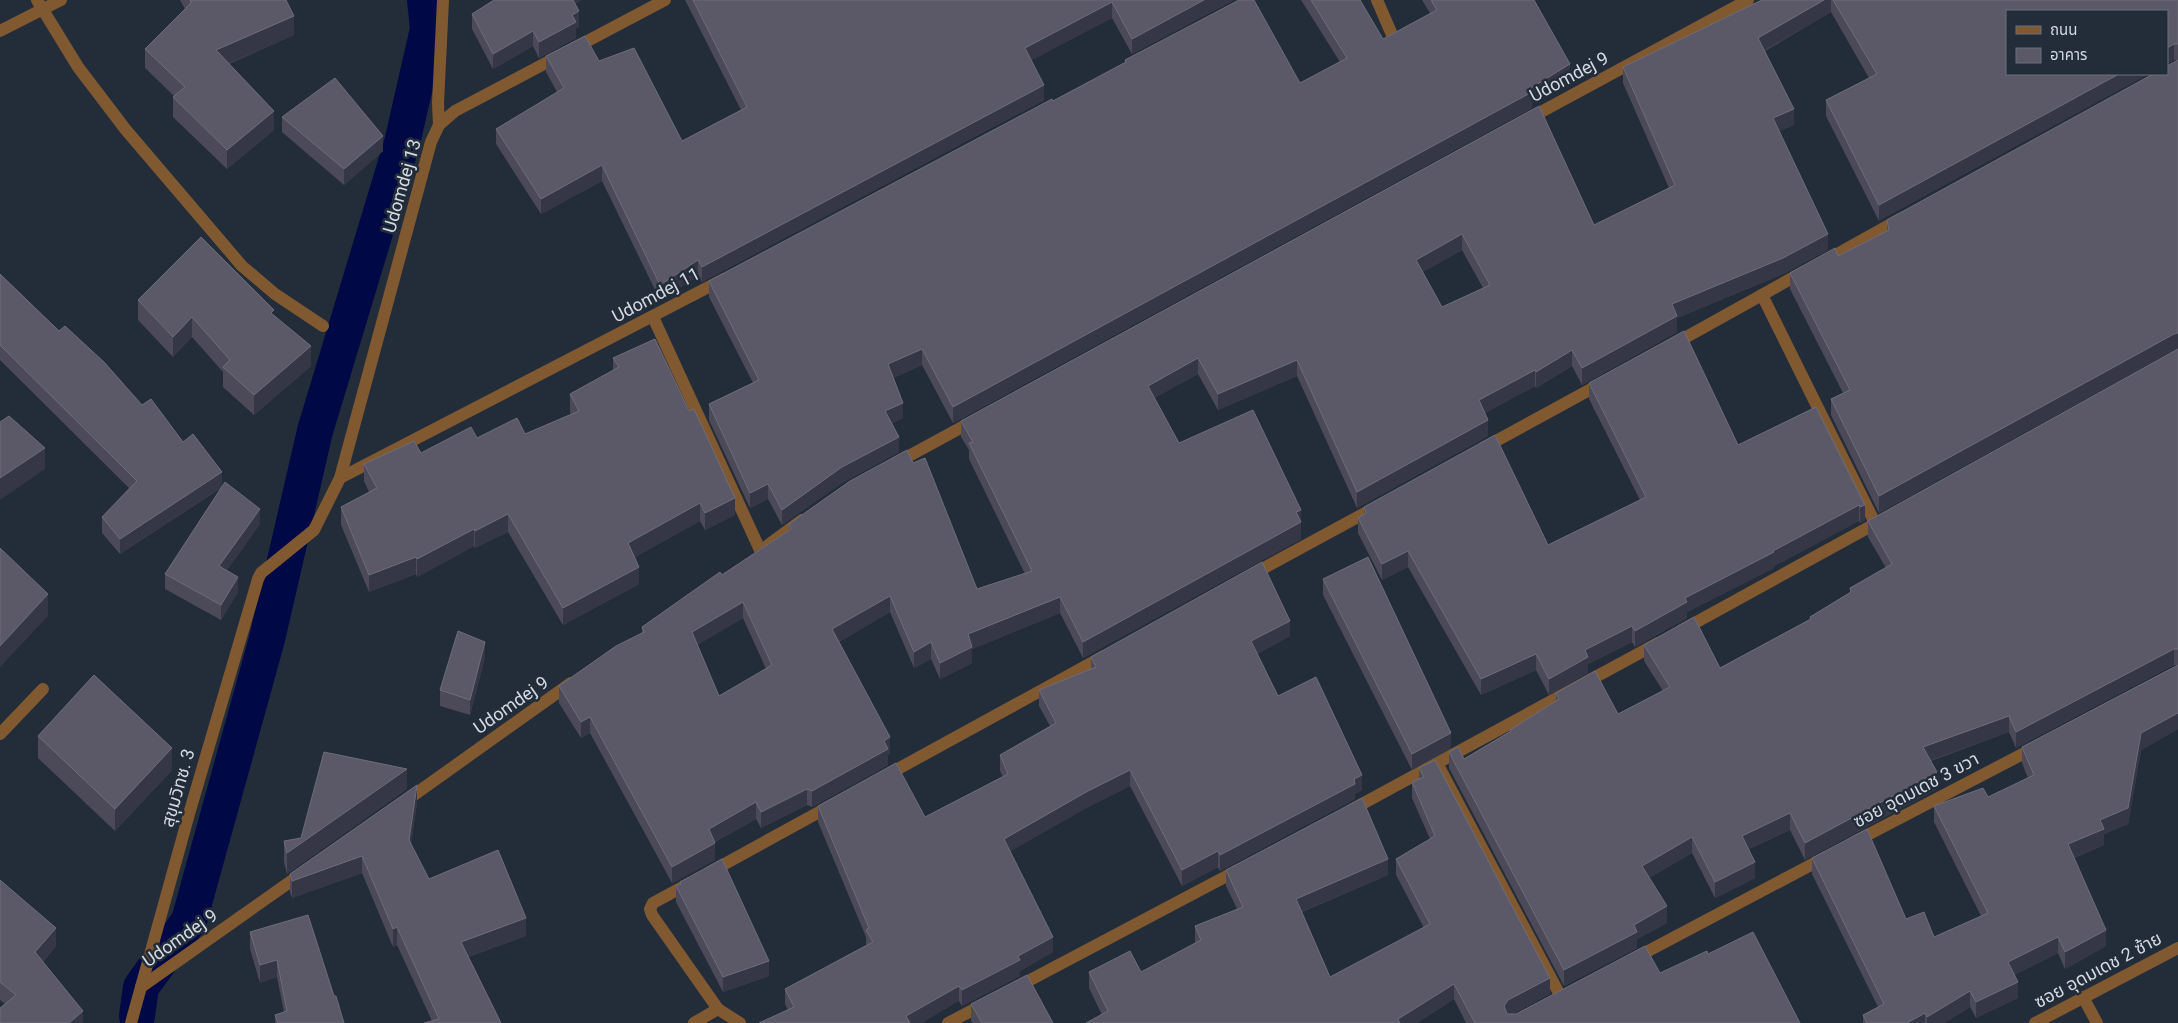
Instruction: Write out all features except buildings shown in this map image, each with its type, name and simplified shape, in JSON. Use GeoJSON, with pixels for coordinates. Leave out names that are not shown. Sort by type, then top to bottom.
{"type":"FeatureCollection","features":[{"type":"Feature","properties":{"kind":"street"},"geometry":{"type":"LineString","coordinates":[[0,31],[40,4],[61,0]]}},
{"type":"Feature","properties":{"kind":"street"},"geometry":{"type":"LineString","coordinates":[[439,125],[438,103],[443,0]]}},
{"type":"Feature","properties":{"kind":"street","name":"Udomdej 13"},"geometry":{"type":"LineString","coordinates":[[314,530],[340,478],[431,142],[439,125],[455,111],[665,0]]}},
{"type":"Feature","properties":{"kind":"street"},"geometry":{"type":"LineString","coordinates":[[1377,0],[1393,37]]}},
{"type":"Feature","properties":{"kind":"street","name":"Udomdej 9"},"geometry":{"type":"LineString","coordinates":[[1520,124],[1748,0]]}},
{"type":"Feature","properties":{"kind":"street"},"geometry":{"type":"LineString","coordinates":[[40,4],[78,66],[126,130],[242,266],[270,291],[322,326]]}},
{"type":"Feature","properties":{"kind":"street"},"geometry":{"type":"LineString","coordinates":[[1657,353],[1911,213]]}},
{"type":"Feature","properties":{"kind":"street","name":"Udomdej 11"},"geometry":{"type":"LineString","coordinates":[[340,478],[732,275]]}},
{"type":"Feature","properties":{"kind":"street"},"geometry":{"type":"LineString","coordinates":[[1762,295],[1875,523]]}},
{"type":"Feature","properties":{"kind":"street"},"geometry":{"type":"LineString","coordinates":[[653,317],[756,553],[815,512]]}},
{"type":"Feature","properties":{"kind":"street"},"geometry":{"type":"LineString","coordinates":[[1474,453],[1614,377]]}},
{"type":"Feature","properties":{"kind":"street"},"geometry":{"type":"LineString","coordinates":[[881,471],[986,414]]}},
{"type":"Feature","properties":{"kind":"street"},"geometry":{"type":"LineString","coordinates":[[1238,582],[1387,501]]}},
{"type":"Feature","properties":{"kind":"street"},"geometry":{"type":"LineString","coordinates":[[1342,815],[1438,765],[1893,514]]}},
{"type":"Feature","properties":{"kind":"street","name":"สุขุมวิทซ. 3"},"geometry":{"type":"LineString","coordinates":[[131,1023],[189,814],[258,579],[261,573],[314,530]]}},
{"type":"Feature","properties":{"kind":"street"},"geometry":{"type":"LineString","coordinates":[[872,784],[1116,650]]}},
{"type":"Feature","properties":{"kind":"street","name":"Udomdej 9"},"geometry":{"type":"LineString","coordinates":[[394,808],[581,677]]}},
{"type":"Feature","properties":{"kind":"street"},"geometry":{"type":"LineString","coordinates":[[0,734],[43,689]]}},
{"type":"Feature","properties":{"kind":"street","name":"ซอย อุดมเดช 3 ขวา"},"geometry":{"type":"LineString","coordinates":[[1623,964],[2046,741]]}},
{"type":"Feature","properties":{"kind":"street"},"geometry":{"type":"LineString","coordinates":[[1438,765],[1561,997]]}},
{"type":"Feature","properties":{"kind":"street"},"geometry":{"type":"LineString","coordinates":[[740,1023],[718,1009],[652,915],[650,909],[654,903],[846,798]]}},
{"type":"Feature","properties":{"kind":"street"},"geometry":{"type":"LineString","coordinates":[[948,1023],[1254,862]]}},
{"type":"Feature","properties":{"kind":"street","name":"Udomdej 9"},"geometry":{"type":"LineString","coordinates":[[141,987],[314,865]]}},
{"type":"Feature","properties":{"kind":"street","name":"ซอย อุดมเดช 2 ซ้าย"},"geometry":{"type":"LineString","coordinates":[[2035,1023],[2178,948]]}},
{"type":"Feature","properties":{"kind":"street"},"geometry":{"type":"LineString","coordinates":[[2084,997],[2097,1023]]}},
{"type":"Feature","properties":{"kind":"street"},"geometry":{"type":"LineString","coordinates":[[694,1023],[718,1009]]}},
{"type":"Feature","properties":{"kind":"waterway"},"geometry":{"type":"LineString","coordinates":[[137,1016],[141,987],[189,921],[267,639],[315,431],[402,143],[428,29],[425,0]]}}]}
